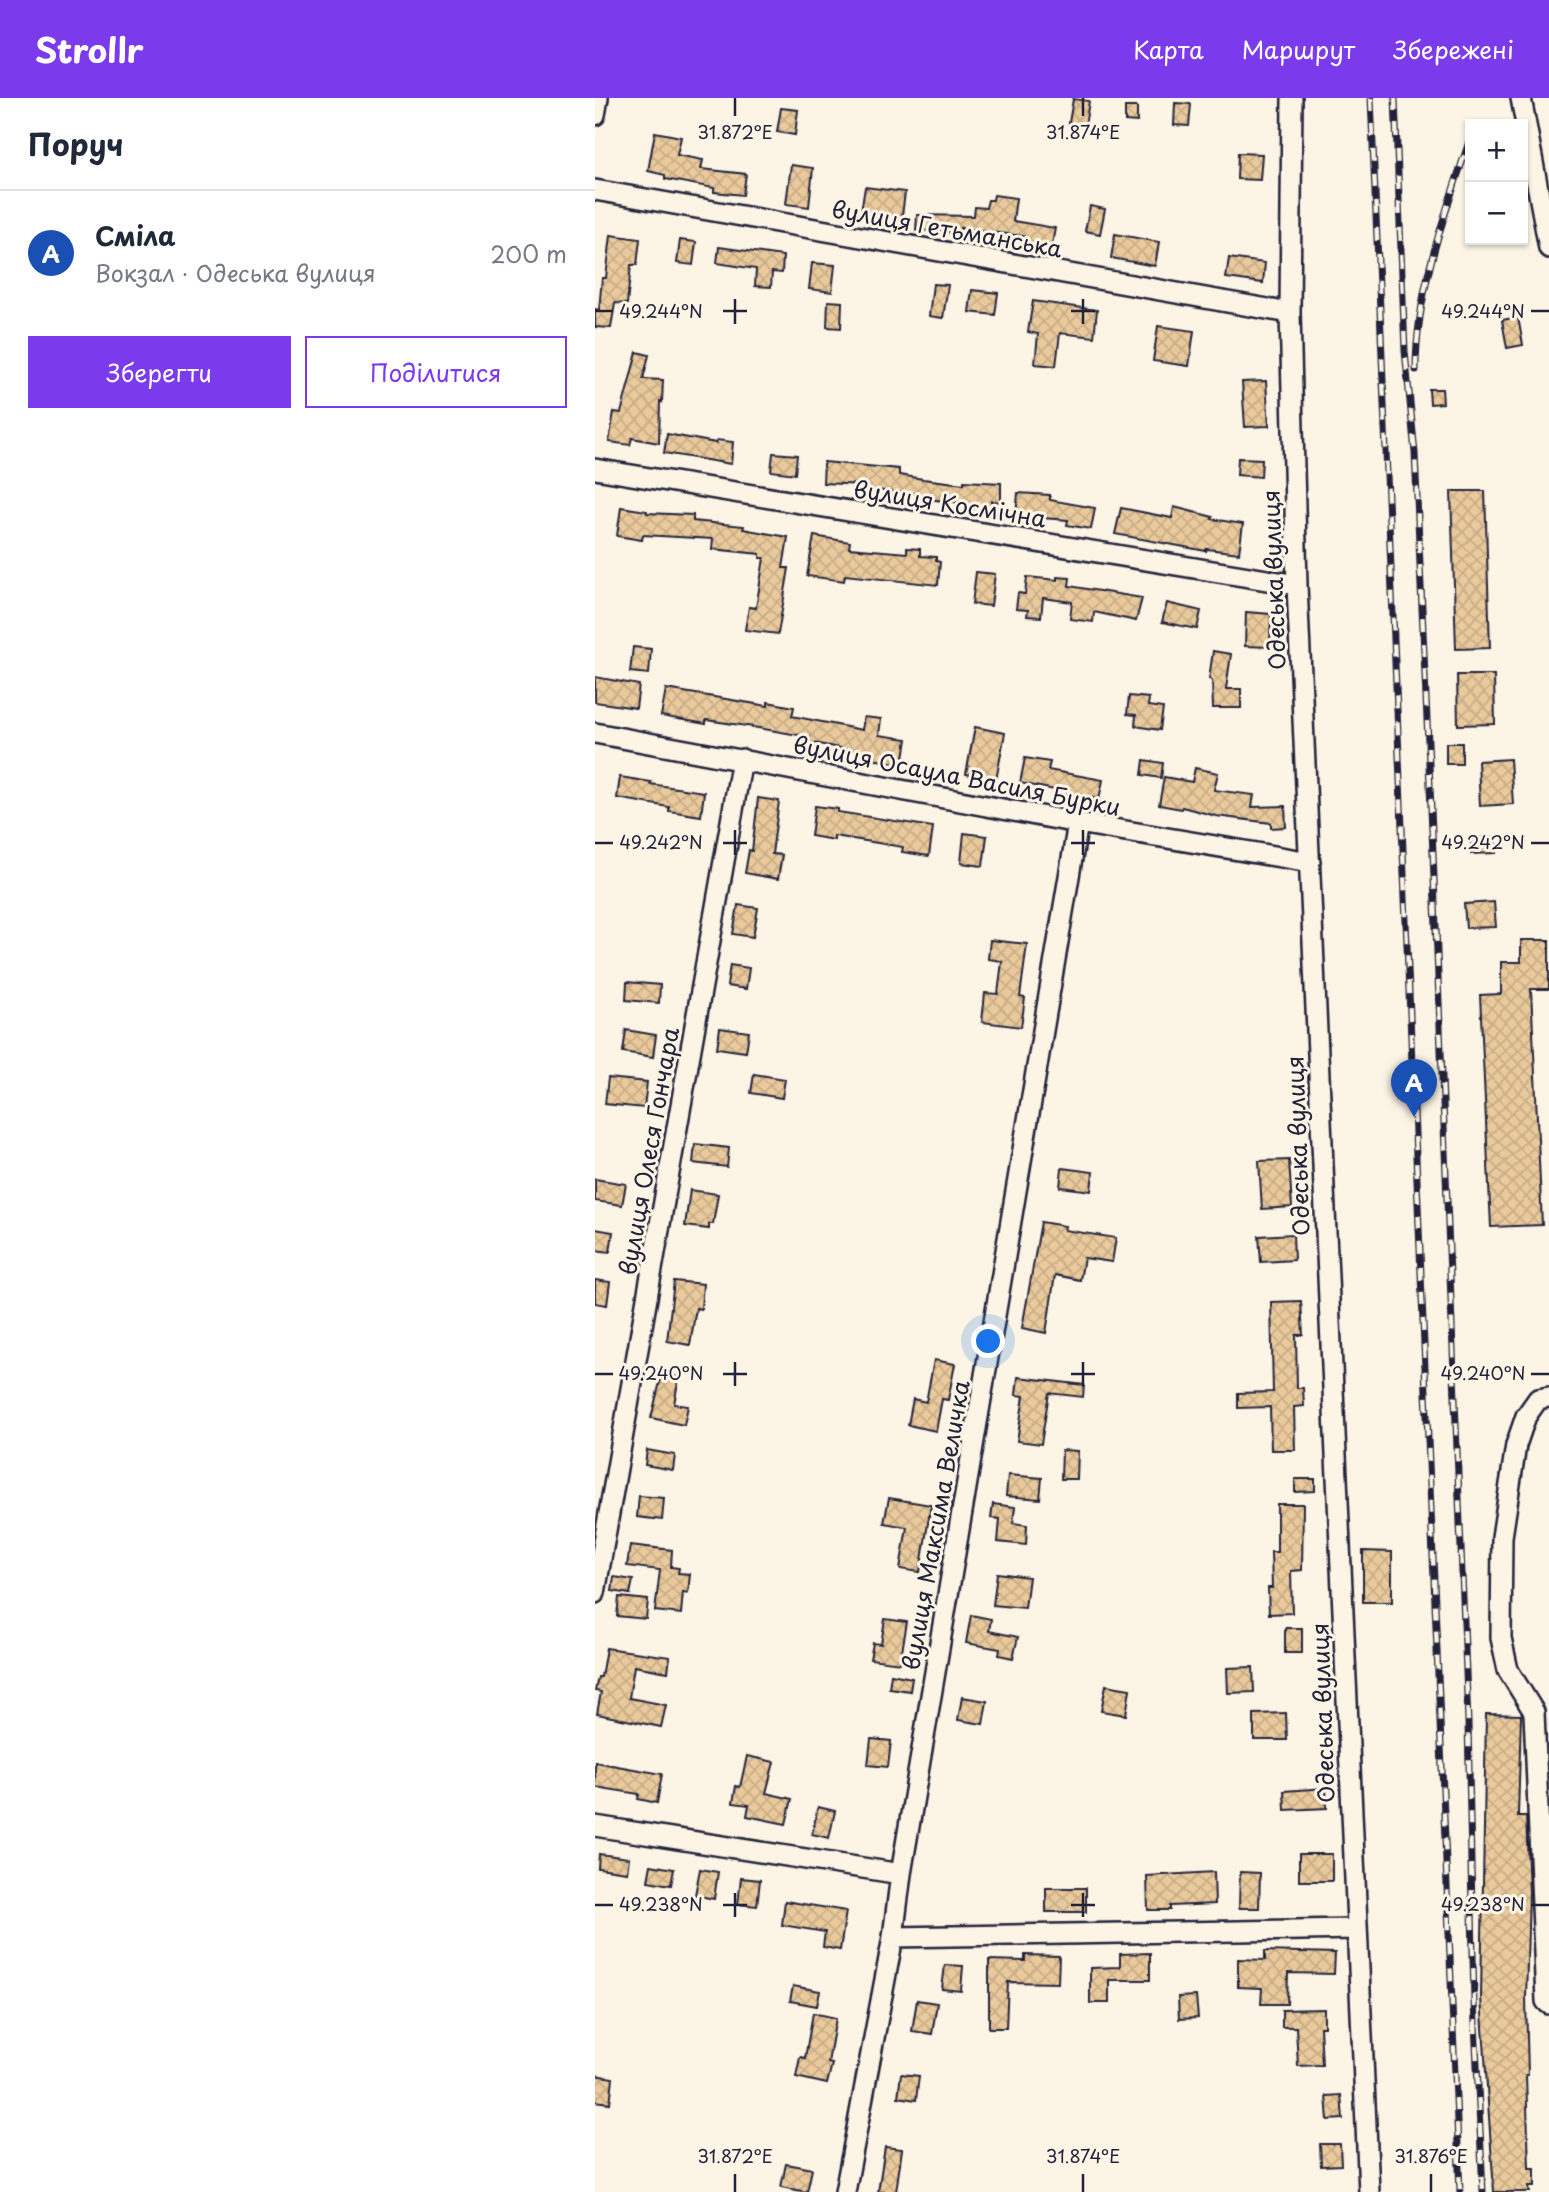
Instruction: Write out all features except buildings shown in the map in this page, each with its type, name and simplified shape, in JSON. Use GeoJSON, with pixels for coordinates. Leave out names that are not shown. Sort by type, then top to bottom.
{"type":"FeatureCollection","features":[{"type":"Feature","properties":{"kind":"street"},"geometry":{"type":"LineString","coordinates":[[595,115],[599,98]]}},
{"type":"Feature","properties":{"kind":"street","name":"Одеська вулиця"},"geometry":{"type":"LineString","coordinates":[[1292,98],[1290,313],[1297,585],[1369,2192]]}},
{"type":"Feature","properties":{"kind":"street"},"geometry":{"type":"LineString","coordinates":[[1521,98],[1549,248]]}},
{"type":"Feature","properties":{"kind":"street","name":"вулиця Гетьманська"},"geometry":{"type":"LineString","coordinates":[[595,190],[1290,313]]}},
{"type":"Feature","properties":{"kind":"street","name":"вулиця Космічна"},"geometry":{"type":"LineString","coordinates":[[595,469],[1297,585]]}},
{"type":"Feature","properties":{"kind":"street","name":"вулиця Осаула Василя Бурки"},"geometry":{"type":"LineString","coordinates":[[595,733],[1078,823],[1310,862]]}},
{"type":"Feature","properties":{"kind":"street","name":"вулиця Олеся Гончара"},"geometry":{"type":"LineString","coordinates":[[595,1593],[742,759]]}},
{"type":"Feature","properties":{"kind":"street","name":"вулиця Максима Величка"},"geometry":{"type":"LineString","coordinates":[[845,2192],[893,1937],[901,1874],[1078,823]]}},
{"type":"Feature","properties":{"kind":"street"},"geometry":{"type":"LineString","coordinates":[[1549,1397],[1538,1399],[1526,1416],[1516,1445],[1501,1537],[1501,1638],[1508,1670],[1534,1712],[1546,2001],[1549,2004]]}},
{"type":"Feature","properties":{"kind":"street"},"geometry":{"type":"LineString","coordinates":[[595,1826],[901,1874]]}},
{"type":"Feature","properties":{"kind":"street"},"geometry":{"type":"LineString","coordinates":[[893,1937],[1356,1929]]}},
{"type":"Feature","properties":{"kind":"railway"},"geometry":{"type":"LineString","coordinates":[[1371,98],[1460,2192]]}},
{"type":"Feature","properties":{"kind":"railway"},"geometry":{"type":"LineString","coordinates":[[1395,98],[1405,351],[1415,453],[1433,853],[1468,1722],[1474,2002],[1483,2192]]}},
{"type":"Feature","properties":{"kind":"railway"},"geometry":{"type":"LineString","coordinates":[[1416,370],[1417,340],[1426,282],[1465,154]]}},
{"type":"Feature","properties":{"kind":"place","name":"Сміла"},"geometry":{"type":"Point","coordinates":[1414,1117]}}]}
